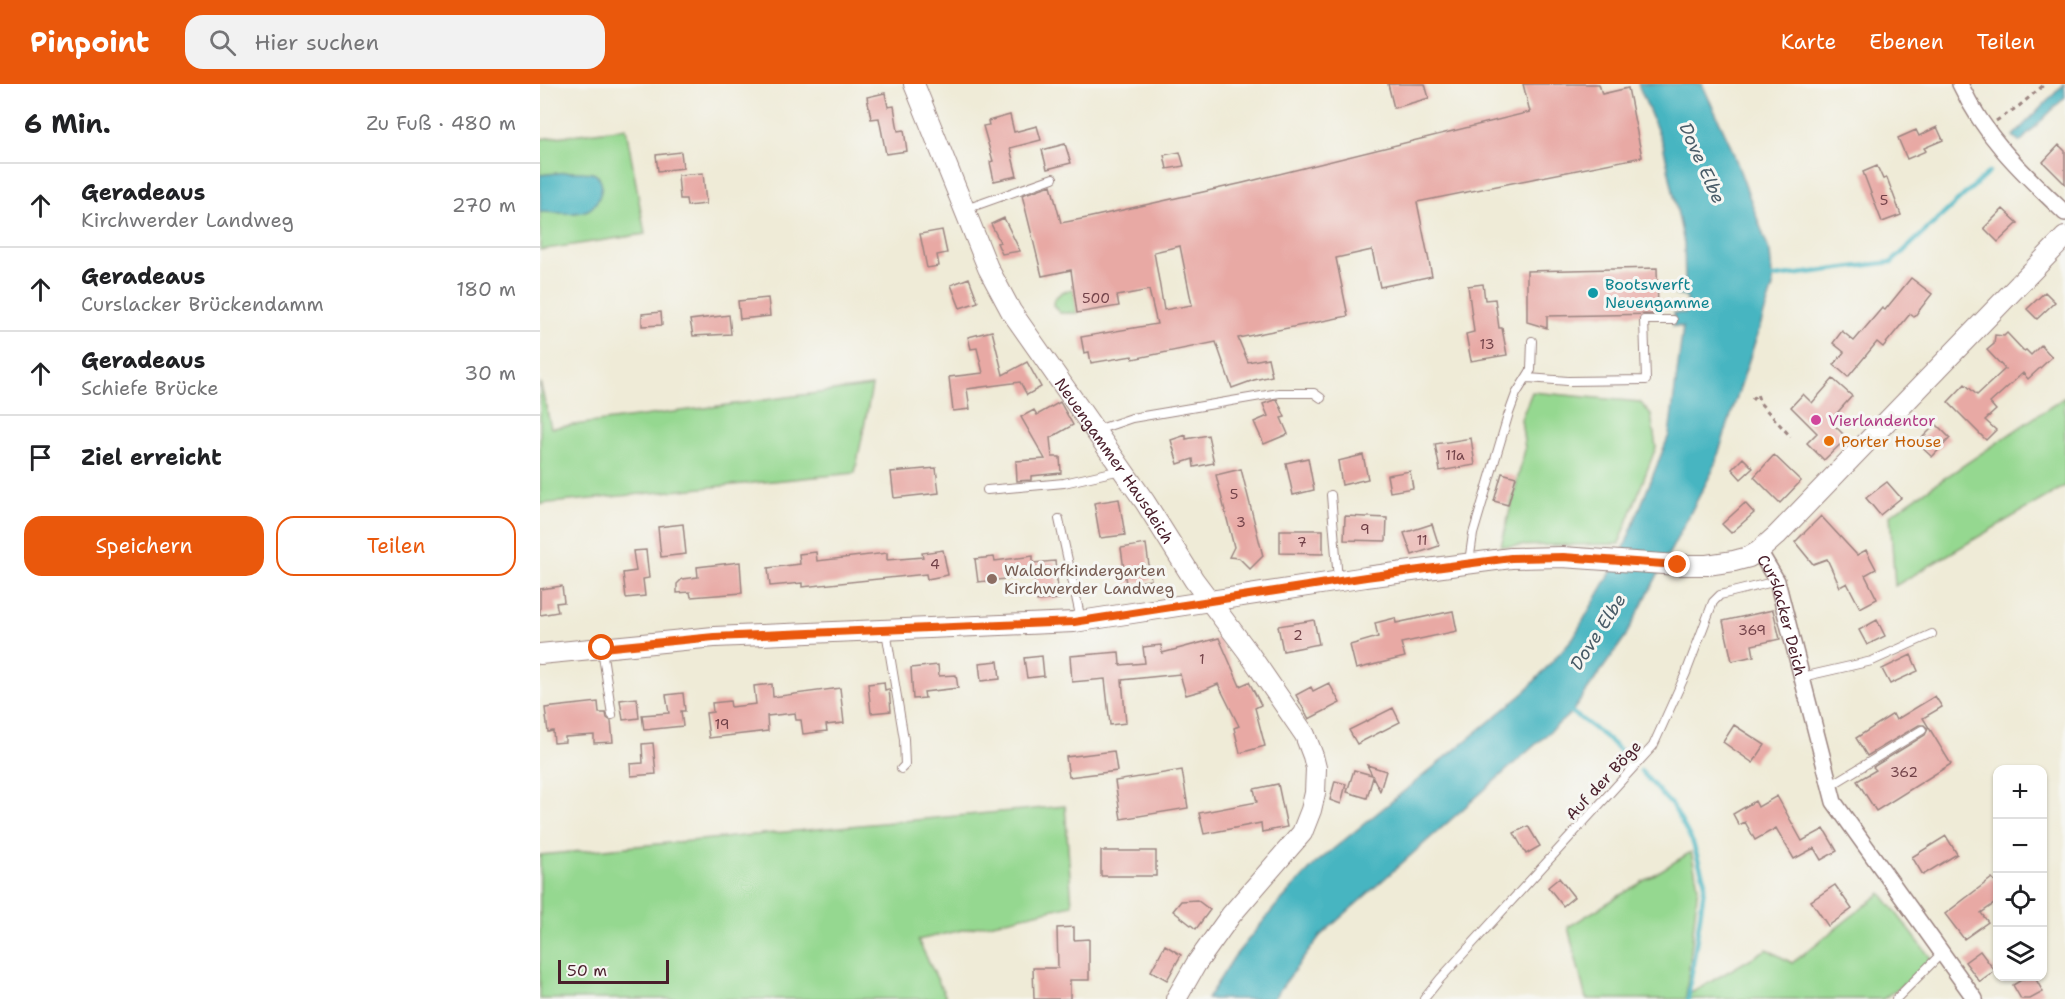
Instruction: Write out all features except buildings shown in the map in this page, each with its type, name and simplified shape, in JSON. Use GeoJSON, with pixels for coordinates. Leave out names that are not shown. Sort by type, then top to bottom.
{"type":"FeatureCollection","features":[{"type":"Feature","properties":{"kind":"street","name":"Neuengammer Hausdeich"},"geometry":{"type":"LineString","coordinates":[[914,84],[988,268],[1011,311],[1145,502],[1194,580],[1248,652],[1305,735],[1313,756],[1317,783],[1311,810],[1302,833],[1231,915],[1196,964],[1176,999]]}},
{"type":"Feature","properties":{"kind":"street"},"geometry":{"type":"LineString","coordinates":[[1960,84],[1983,126],[2013,162],[2065,213]]}},
{"type":"Feature","properties":{"kind":"street","name":"Curslacker Deich"},"geometry":{"type":"LineString","coordinates":[[1975,999],[1834,802],[1777,581],[1759,552],[2065,237]]}},
{"type":"Feature","properties":{"kind":"street"},"geometry":{"type":"LineString","coordinates":[[540,654],[714,637],[1081,621],[1469,562],[1511,558],[1563,557],[1707,565],[1734,561],[1759,552]]}},
{"type":"Feature","properties":{"kind":"lane"},"geometry":{"type":"LineString","coordinates":[[964,209],[1053,178]]}},
{"type":"Feature","properties":{"kind":"lane"},"geometry":{"type":"LineString","coordinates":[[1528,378],[1568,381],[1646,381],[1644,320],[1673,320]]}},
{"type":"Feature","properties":{"kind":"lane"},"geometry":{"type":"LineString","coordinates":[[1469,562],[1473,534],[1508,416],[1516,394],[1532,370],[1532,341]]}},
{"type":"Feature","properties":{"kind":"lane"},"geometry":{"type":"LineString","coordinates":[[1095,431],[1132,418],[1278,393],[1314,393],[1321,398]]}},
{"type":"Feature","properties":{"kind":"lane"},"geometry":{"type":"LineString","coordinates":[[987,490],[1064,483],[1122,469]]}},
{"type":"Feature","properties":{"kind":"lane"},"geometry":{"type":"LineString","coordinates":[[1331,495],[1338,582]]}},
{"type":"Feature","properties":{"kind":"lane"},"geometry":{"type":"LineString","coordinates":[[1059,519],[1081,621]]}},
{"type":"Feature","properties":{"kind":"lane","name":"Auf der Böge"},"geometry":{"type":"LineString","coordinates":[[1424,999],[1653,746],[1686,673],[1713,602],[1720,595],[1777,581]]}},
{"type":"Feature","properties":{"kind":"lane"},"geometry":{"type":"LineString","coordinates":[[885,630],[904,739],[905,765],[901,770]]}},
{"type":"Feature","properties":{"kind":"lane"},"geometry":{"type":"LineString","coordinates":[[1803,677],[1872,661],[1932,634]]}},
{"type":"Feature","properties":{"kind":"lane"},"geometry":{"type":"LineString","coordinates":[[602,648],[612,715]]}},
{"type":"Feature","properties":{"kind":"lane"},"geometry":{"type":"LineString","coordinates":[[1830,786],[1922,730]]}},
{"type":"Feature","properties":{"kind":"lane"},"geometry":{"type":"LineString","coordinates":[[1896,999],[1942,953]]}},
{"type":"Feature","properties":{"kind":"path"},"geometry":{"type":"LineString","coordinates":[[1983,126],[2006,116],[2045,84]]}},
{"type":"Feature","properties":{"kind":"path"},"geometry":{"type":"LineString","coordinates":[[1752,400],[1757,394],[1760,403],[1791,437]]}},
{"type":"Feature","properties":{"kind":"green space"},"geometry":{"type":"Polygon","coordinates":[[[626,128],[645,234],[540,250],[540,212],[572,213],[593,173],[567,172],[540,175],[540,139],[626,128]]]}},
{"type":"Feature","properties":{"kind":"green space"},"geometry":{"type":"Polygon","coordinates":[[[1074,289],[1077,313],[1060,313],[1053,305],[1054,299],[1062,292],[1074,289]]]}},
{"type":"Feature","properties":{"kind":"green space"},"geometry":{"type":"Polygon","coordinates":[[[540,382],[551,428],[872,386],[855,473],[540,504],[540,382]]]}},
{"type":"Feature","properties":{"kind":"green space"},"geometry":{"type":"Polygon","coordinates":[[[1532,392],[1640,402],[1651,415],[1656,447],[1619,544],[1501,546],[1525,449],[1521,419],[1532,392]]]}},
{"type":"Feature","properties":{"kind":"green space"},"geometry":{"type":"Polygon","coordinates":[[[2065,397],[2065,486],[1895,586],[1890,515],[2065,397]]]}},
{"type":"Feature","properties":{"kind":"green space"},"geometry":{"type":"Polygon","coordinates":[[[1065,806],[1072,905],[918,940],[947,999],[540,999],[540,855],[1065,806]]]}},
{"type":"Feature","properties":{"kind":"green space"},"geometry":{"type":"Polygon","coordinates":[[[1691,852],[1698,885],[1686,996],[1767,949],[1792,963],[1881,893],[1934,962],[1883,999],[1586,999],[1568,927],[1691,852]]]}},
{"type":"Feature","properties":{"kind":"water","name":"Dove Elbe"},"geometry":{"type":"Polygon","coordinates":[[[1638,84],[1702,84],[1730,144],[1770,253],[1773,287],[1713,470],[1625,637],[1572,712],[1320,936],[1273,999],[1207,999],[1234,957],[1275,907],[1315,864],[1523,694],[1573,638],[1622,553],[1669,435],[1683,327],[1673,326],[1674,313],[1686,313],[1687,297],[1675,295],[1676,288],[1685,283],[1684,243],[1663,144],[1638,84]]]}},
{"type":"Feature","properties":{"kind":"water"},"geometry":{"type":"Polygon","coordinates":[[[2064,84],[2065,97],[2020,142],[2013,136],[2064,84]]]}},
{"type":"Feature","properties":{"kind":"water"},"geometry":{"type":"Polygon","coordinates":[[[589,172],[599,178],[601,188],[596,203],[588,210],[577,213],[540,212],[540,175],[589,172]]]}},
{"type":"Feature","properties":{"kind":"waterway"},"geometry":{"type":"LineString","coordinates":[[1768,278],[1892,262],[1989,172]]}},
{"type":"Feature","properties":{"kind":"waterway"},"geometry":{"type":"LineString","coordinates":[[1569,710],[1630,759]]}},
{"type":"Feature","properties":{"kind":"waterway"},"geometry":{"type":"LineString","coordinates":[[1641,771],[1674,808],[1693,843],[1705,882],[1688,999]]}},
{"type":"Feature","properties":{"kind":"place","name":"Bootswerft Neuengamme"},"geometry":{"type":"Point","coordinates":[1593,293]}},
{"type":"Feature","properties":{"kind":"place","name":"Vierlandentor"},"geometry":{"type":"Point","coordinates":[1816,420]}},
{"type":"Feature","properties":{"kind":"place","name":"Porter House"},"geometry":{"type":"Point","coordinates":[1829,441]}},
{"type":"Feature","properties":{"kind":"place","name":"Waldorfkindergarten Kirchwerder Landweg"},"geometry":{"type":"Point","coordinates":[992,579]}},
{"type":"Feature","properties":{"kind":"route"},"geometry":{"type":"LineString","coordinates":[[602,648],[714,637],[1074,622],[1366,577],[1511,558],[1563,557],[1678,565]]}}]}
